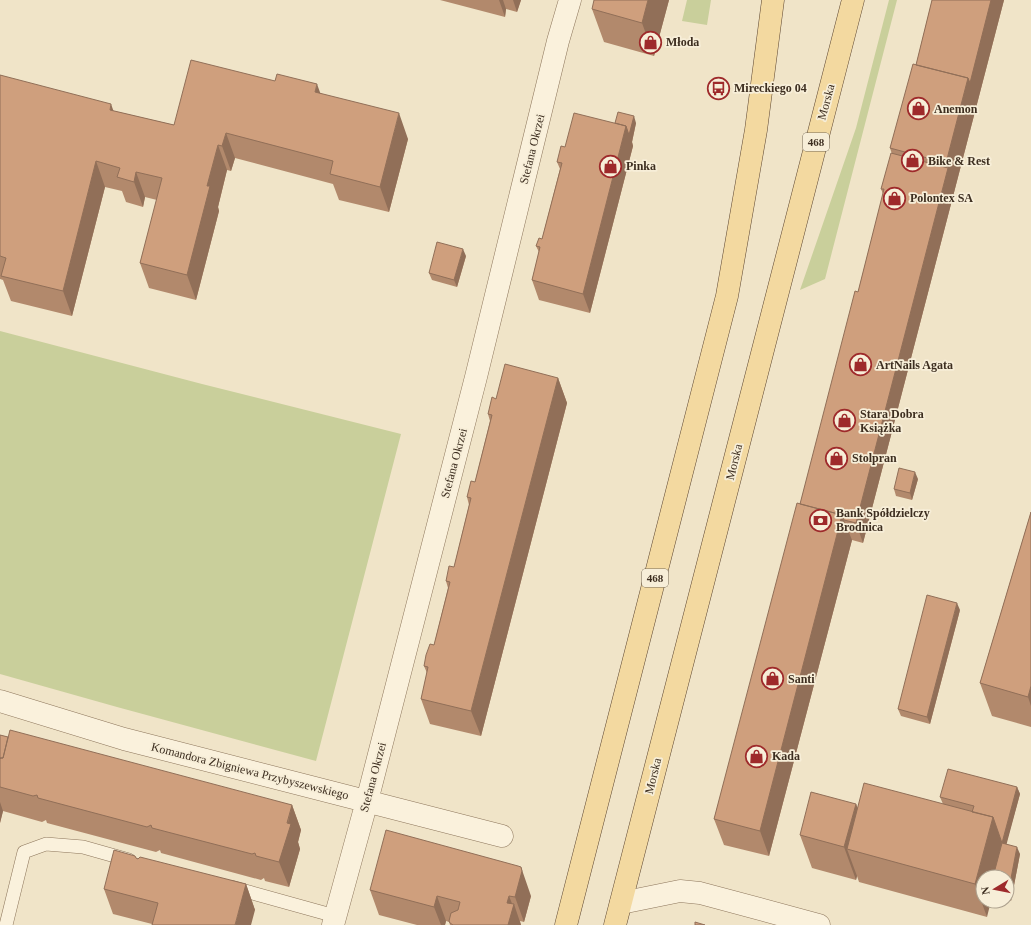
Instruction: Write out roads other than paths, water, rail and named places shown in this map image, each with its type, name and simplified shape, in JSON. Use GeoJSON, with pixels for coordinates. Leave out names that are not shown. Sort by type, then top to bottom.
{"type":"FeatureCollection","features":[{"type":"Feature","properties":{"kind":"main road","name":"468"},"geometry":{"type":"LineString","coordinates":[[566,925],[728,296],[756,130],[772,0]]}},
{"type":"Feature","properties":{"kind":"main road","name":"Morska"},"geometry":{"type":"LineString","coordinates":[[615,925],[853,0]]}},
{"type":"Feature","properties":{"kind":"street","name":"Stefana Okrzei"},"geometry":{"type":"LineString","coordinates":[[334,921],[476,377],[558,41],[570,0]]}},
{"type":"Feature","properties":{"kind":"street","name":"Komandora Zbigniewa Przybyszewskiego"},"geometry":{"type":"LineString","coordinates":[[0,702],[124,739],[502,836]]}},
{"type":"Feature","properties":{"kind":"street"},"geometry":{"type":"LineString","coordinates":[[621,903],[680,891],[700,893],[818,925]]}},
{"type":"Feature","properties":{"kind":"lane"},"geometry":{"type":"LineString","coordinates":[[6,925],[24,852],[46,844],[82,847],[142,863]]}},
{"type":"Feature","properties":{"kind":"lane"},"geometry":{"type":"LineString","coordinates":[[217,883],[334,921]]}},
{"type":"Feature","properties":{"kind":"place","name":"Młoda"},"geometry":{"type":"Point","coordinates":[651,42]}},
{"type":"Feature","properties":{"kind":"place","name":"Mireckiego 04"},"geometry":{"type":"Point","coordinates":[718,88]}},
{"type":"Feature","properties":{"kind":"place","name":"Anemon"},"geometry":{"type":"Point","coordinates":[919,109]}},
{"type":"Feature","properties":{"kind":"place","name":"Bike & Rest"},"geometry":{"type":"Point","coordinates":[912,161]}},
{"type":"Feature","properties":{"kind":"place","name":"Pinka"},"geometry":{"type":"Point","coordinates":[610,166]}},
{"type":"Feature","properties":{"kind":"place","name":"Polontex SA"},"geometry":{"type":"Point","coordinates":[895,198]}},
{"type":"Feature","properties":{"kind":"place","name":"ArtNails Agata"},"geometry":{"type":"Point","coordinates":[860,365]}},
{"type":"Feature","properties":{"kind":"place","name":"Stara Dobra Książka"},"geometry":{"type":"Point","coordinates":[844,421]}},
{"type":"Feature","properties":{"kind":"place","name":"Stolpran"},"geometry":{"type":"Point","coordinates":[836,458]}},
{"type":"Feature","properties":{"kind":"place","name":"Bank Spółdzielczy Brodnica"},"geometry":{"type":"Point","coordinates":[821,520]}},
{"type":"Feature","properties":{"kind":"place","name":"Santi"},"geometry":{"type":"Point","coordinates":[772,679]}},
{"type":"Feature","properties":{"kind":"place","name":"Kada"},"geometry":{"type":"Point","coordinates":[756,756]}}]}
